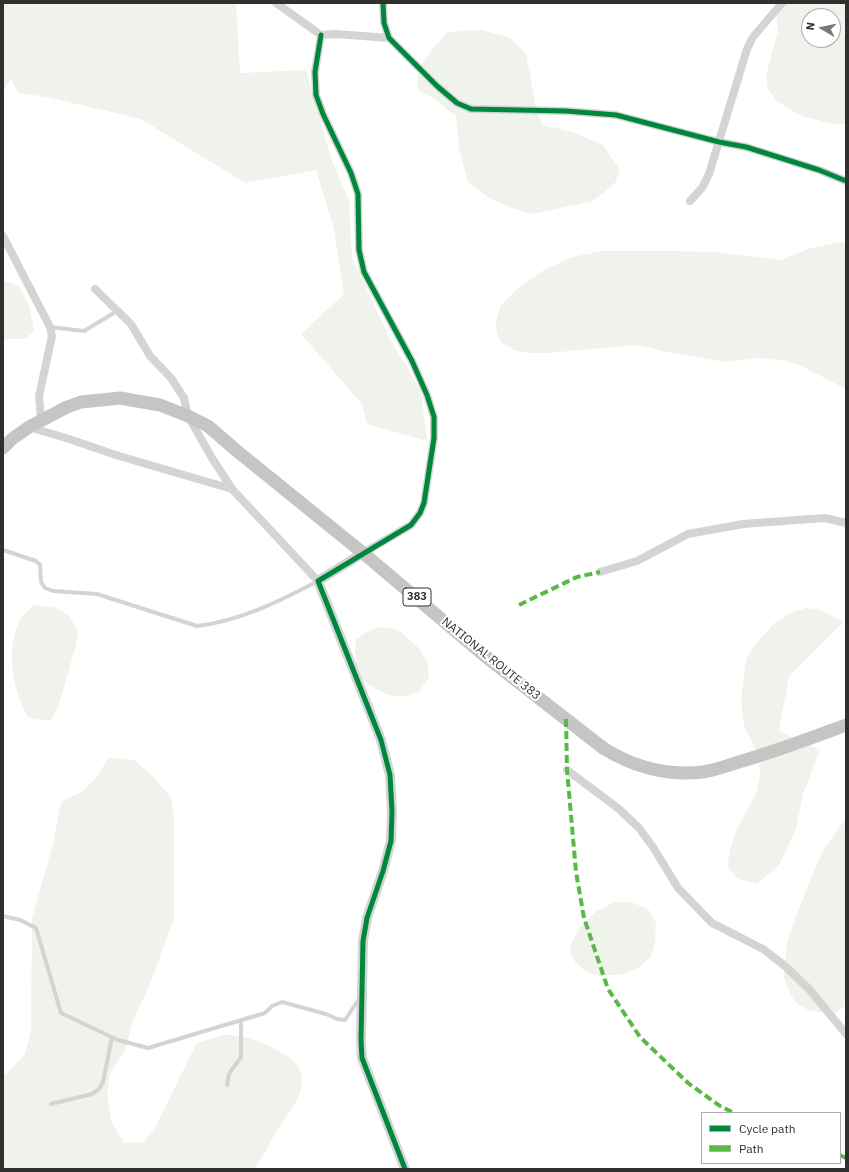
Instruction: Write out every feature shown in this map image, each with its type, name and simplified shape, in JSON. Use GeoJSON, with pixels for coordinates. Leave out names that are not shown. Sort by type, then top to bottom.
{"type":"FeatureCollection","features":[{"type":"Feature","properties":{"kind":"highway","name":"NATIONAL ROUTE 383"},"geometry":{"type":"LineString","coordinates":[[3,448],[28,427],[81,402],[120,398],[160,405],[188,416],[208,426],[236,451],[363,553],[485,656],[604,748],[622,758],[642,766],[670,772],[705,772],[767,754],[846,725]]}},
{"type":"Feature","properties":{"kind":"street"},"geometry":{"type":"LineString","coordinates":[[276,3],[322,35],[336,34],[389,38]]}},
{"type":"Feature","properties":{"kind":"street"},"geometry":{"type":"LineString","coordinates":[[383,3],[384,23],[389,38],[437,86],[457,103],[471,109],[566,111],[616,115],[720,142],[746,147],[819,170],[846,181]]}},
{"type":"Feature","properties":{"kind":"street"},"geometry":{"type":"LineString","coordinates":[[690,201],[702,188],[709,174],[752,37],[782,3]]}},
{"type":"Feature","properties":{"kind":"street"},"geometry":{"type":"LineString","coordinates":[[318,581],[411,525],[420,513],[424,503],[434,438],[434,417],[427,395],[412,361],[364,272],[359,250],[358,194],[323,114],[316,94],[315,72],[322,35]]}},
{"type":"Feature","properties":{"kind":"street"},"geometry":{"type":"LineString","coordinates":[[3,236],[50,327],[52,336],[39,396],[42,420]]}},
{"type":"Feature","properties":{"kind":"street"},"geometry":{"type":"LineString","coordinates":[[95,289],[131,324],[150,356],[171,378],[184,398],[188,416],[232,489],[318,581],[381,740],[390,775],[392,811],[390,841],[383,871],[367,918],[363,941],[362,1058],[405,1169]]}},
{"type":"Feature","properties":{"kind":"street"},"geometry":{"type":"LineString","coordinates":[[28,427],[119,456],[232,489]]}},
{"type":"Feature","properties":{"kind":"street"},"geometry":{"type":"LineString","coordinates":[[600,572],[637,560],[688,534],[743,524],[825,518],[846,523]]}},
{"type":"Feature","properties":{"kind":"street"},"geometry":{"type":"LineString","coordinates":[[567,770],[619,809],[639,828],[653,847],[678,888],[712,923],[763,949],[785,966],[810,990],[846,1034]]}},
{"type":"Feature","properties":{"kind":"lane"},"geometry":{"type":"LineString","coordinates":[[50,327],[84,332],[117,311]]}},
{"type":"Feature","properties":{"kind":"lane"},"geometry":{"type":"LineString","coordinates":[[3,550],[36,561],[40,565],[42,582],[45,588],[53,591],[97,594],[197,626],[232,618],[278,602],[318,581]]}},
{"type":"Feature","properties":{"kind":"lane"},"geometry":{"type":"LineString","coordinates":[[3,916],[20,920],[36,928],[61,1013],[118,1040],[148,1048],[265,1013],[272,1006],[282,1002],[326,1014],[337,1019],[345,1020],[362,993]]}},
{"type":"Feature","properties":{"kind":"lane"},"geometry":{"type":"LineString","coordinates":[[227,1085],[229,1074],[241,1057],[241,1020]]}},
{"type":"Feature","properties":{"kind":"lane"},"geometry":{"type":"LineString","coordinates":[[51,1104],[92,1094],[99,1089],[103,1082],[112,1037]]}},
{"type":"Feature","properties":{"kind":"shaded area"},"geometry":{"type":"Polygon","coordinates":[[[3,3],[236,3],[240,73],[306,70],[331,158],[349,200],[352,258],[391,341],[421,391],[427,441],[367,424],[362,404],[301,334],[344,294],[334,229],[316,170],[245,183],[141,119],[47,97],[19,93],[11,79],[3,92],[3,3]]]}},
{"type":"Feature","properties":{"kind":"shaded area"},"geometry":{"type":"Polygon","coordinates":[[[775,3],[846,3],[846,124],[834,124],[801,116],[777,101],[768,89],[766,75],[778,31],[775,3]]]}},
{"type":"Feature","properties":{"kind":"shaded area"},"geometry":{"type":"Polygon","coordinates":[[[481,30],[509,37],[526,54],[537,114],[543,125],[572,132],[603,145],[620,170],[615,183],[593,201],[533,214],[512,208],[491,199],[468,183],[459,148],[456,116],[433,98],[418,90],[418,82],[419,74],[426,59],[447,32],[481,30]]]}},
{"type":"Feature","properties":{"kind":"shaded area"},"geometry":{"type":"Polygon","coordinates":[[[846,242],[846,389],[801,366],[782,360],[754,358],[725,362],[637,345],[547,353],[531,353],[514,350],[501,342],[497,333],[496,322],[501,305],[515,291],[544,270],[572,257],[604,251],[672,251],[714,252],[781,260],[811,248],[846,242]]]}},
{"type":"Feature","properties":{"kind":"shaded area"},"geometry":{"type":"Polygon","coordinates":[[[3,280],[19,286],[30,308],[34,332],[25,339],[5,339],[3,342],[3,280]]]}},
{"type":"Feature","properties":{"kind":"shaded area"},"geometry":{"type":"Polygon","coordinates":[[[35,605],[56,608],[70,616],[78,633],[57,710],[50,721],[29,718],[19,698],[12,663],[13,639],[16,629],[19,622],[35,605]]]}},
{"type":"Feature","properties":{"kind":"shaded area"},"geometry":{"type":"Polygon","coordinates":[[[806,608],[821,610],[843,622],[789,676],[779,731],[820,750],[803,794],[796,829],[779,865],[757,884],[738,879],[727,866],[735,833],[757,791],[760,775],[759,756],[744,726],[741,700],[746,659],[755,645],[773,624],[790,613],[806,608]]]}},
{"type":"Feature","properties":{"kind":"shaded area"},"geometry":{"type":"Polygon","coordinates":[[[380,627],[398,630],[417,646],[427,661],[429,677],[419,692],[406,696],[391,695],[384,693],[357,676],[355,651],[356,640],[366,632],[380,627]]]}},
{"type":"Feature","properties":{"kind":"shaded area"},"geometry":{"type":"Polygon","coordinates":[[[108,758],[134,760],[152,775],[171,798],[174,819],[174,918],[150,984],[133,1020],[126,1048],[110,1073],[107,1094],[111,1121],[124,1143],[144,1142],[156,1126],[196,1044],[215,1037],[226,1035],[246,1038],[258,1042],[271,1047],[292,1060],[299,1068],[302,1077],[302,1085],[297,1099],[289,1113],[254,1169],[3,1169],[3,1075],[6,1074],[25,1054],[31,1031],[32,918],[54,840],[61,802],[83,791],[97,777],[108,758]]]}},
{"type":"Feature","properties":{"kind":"shaded area"},"geometry":{"type":"Polygon","coordinates":[[[846,818],[846,1005],[836,1013],[829,1014],[808,1010],[795,1002],[784,977],[787,942],[823,850],[846,818]]]}},
{"type":"Feature","properties":{"kind":"shaded area"},"geometry":{"type":"Polygon","coordinates":[[[615,902],[631,902],[648,909],[656,923],[655,942],[651,957],[638,968],[623,974],[600,976],[586,972],[575,962],[570,951],[572,942],[580,927],[597,911],[615,902]]]}},
{"type":"Feature","properties":{"kind":"marked path"},"geometry":{"type":"LineString","coordinates":[[519,605],[577,577],[600,572]]}},
{"type":"Feature","properties":{"kind":"marked path"},"geometry":{"type":"LineString","coordinates":[[566,719],[567,770],[576,872],[584,918],[608,989],[640,1037],[688,1083],[720,1106],[732,1112]]}},
{"type":"Feature","properties":{"kind":"marked path"},"geometry":{"type":"LineString","coordinates":[[841,1156],[846,1158]]}},
{"type":"Feature","properties":{"kind":"cycle path"},"geometry":{"type":"LineString","coordinates":[[383,3],[384,23],[389,38],[437,86],[457,103],[471,109],[566,111],[616,115],[719,142],[746,147],[819,170],[846,181]]}},
{"type":"Feature","properties":{"kind":"cycle path"},"geometry":{"type":"LineString","coordinates":[[321,35],[315,72],[316,95],[323,114],[351,173],[358,194],[359,250],[364,272],[412,361],[427,395],[434,417],[434,438],[424,503],[420,513],[411,525],[318,581],[381,740],[390,775],[392,811],[391,841],[383,871],[367,918],[363,941],[361,1040],[362,1058],[405,1169]]}}]}
